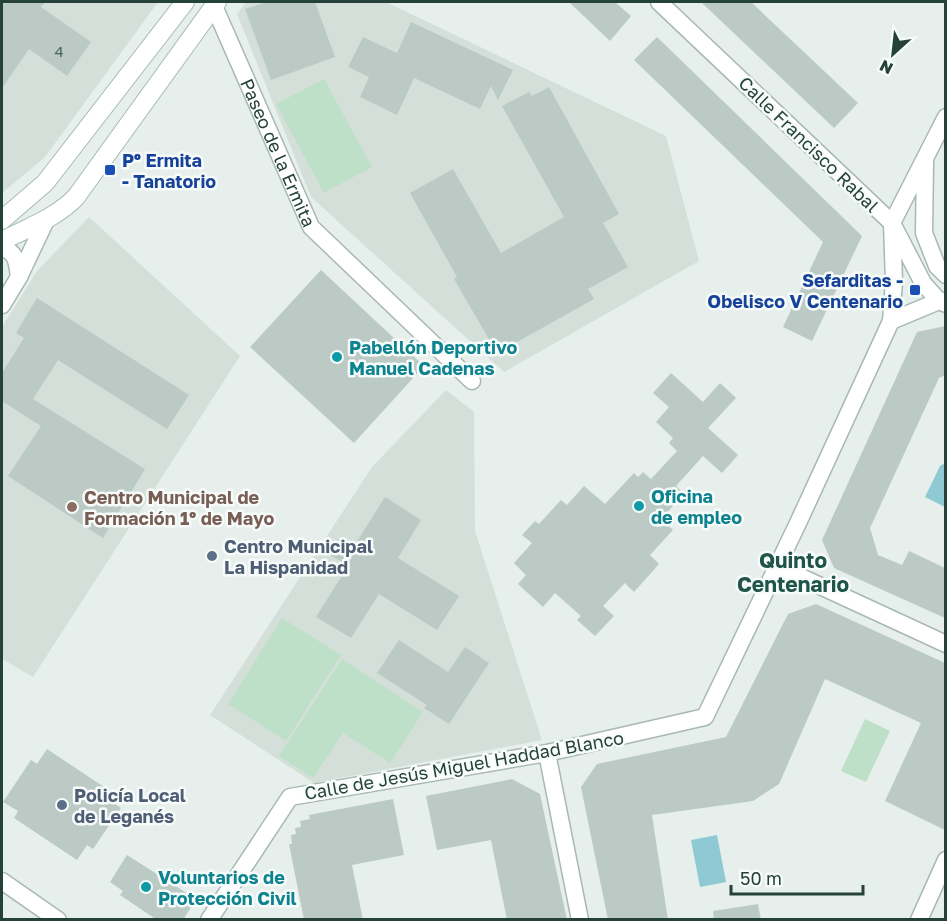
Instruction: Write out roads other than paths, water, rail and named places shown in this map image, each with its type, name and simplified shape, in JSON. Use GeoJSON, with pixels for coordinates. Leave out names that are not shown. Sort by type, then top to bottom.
{"type":"FeatureCollection","features":[{"type":"Feature","properties":{"kind":"main road"},"geometry":{"type":"LineString","coordinates":[[2,220],[45,183],[185,2]]}},
{"type":"Feature","properties":{"kind":"main road","name":"Paseo de la Ermita"},"geometry":{"type":"LineString","coordinates":[[2,241],[47,218],[76,197],[215,4]]}},
{"type":"Feature","properties":{"kind":"street","name":"Calle Francisco Rabal"},"geometry":{"type":"LineString","coordinates":[[659,2],[892,223],[923,283],[943,302]]}},
{"type":"Feature","properties":{"kind":"street","name":"Paseo de la Ermita"},"geometry":{"type":"LineString","coordinates":[[215,4],[311,227],[472,381]]}},
{"type":"Feature","properties":{"kind":"street","name":"Calle de Jesús Miguel Haddad Blanco"},"geometry":{"type":"LineString","coordinates":[[209,920],[290,797],[547,753],[705,717],[891,321],[894,282],[892,223],[945,117]]}},
{"type":"Feature","properties":{"kind":"street"},"geometry":{"type":"LineString","coordinates":[[925,158],[924,233],[937,266],[945,275]]}},
{"type":"Feature","properties":{"kind":"street"},"geometry":{"type":"LineString","coordinates":[[2,305],[19,277],[47,218]]}},
{"type":"Feature","properties":{"kind":"street"},"geometry":{"type":"LineString","coordinates":[[892,223],[924,233]]}},
{"type":"Feature","properties":{"kind":"street"},"geometry":{"type":"LineString","coordinates":[[2,248],[8,249],[17,258],[19,277]]}},
{"type":"Feature","properties":{"kind":"street"},"geometry":{"type":"LineString","coordinates":[[891,321],[943,302]]}},
{"type":"Feature","properties":{"kind":"street"},"geometry":{"type":"LineString","coordinates":[[777,566],[945,644]]}},
{"type":"Feature","properties":{"kind":"street"},"geometry":{"type":"LineString","coordinates":[[547,753],[580,920]]}},
{"type":"Feature","properties":{"kind":"street"},"geometry":{"type":"LineString","coordinates":[[919,920],[945,860]]}},
{"type":"Feature","properties":{"kind":"street"},"geometry":{"type":"LineString","coordinates":[[2,881],[58,920]]}},
{"type":"Feature","properties":{"kind":"water"},"geometry":{"type":"Polygon","coordinates":[[[945,463],[945,507],[925,497],[940,466],[945,463]]]}},
{"type":"Feature","properties":{"kind":"water"},"geometry":{"type":"Polygon","coordinates":[[[717,835],[726,882],[700,887],[691,840],[717,835]]]}},
{"type":"Feature","properties":{"kind":"place","name":"Pº Ermita - Tanatorio"},"geometry":{"type":"Point","coordinates":[110,170]}},
{"type":"Feature","properties":{"kind":"place","name":"Sefarditas - Obelisco V Centenario"},"geometry":{"type":"Point","coordinates":[915,290]}},
{"type":"Feature","properties":{"kind":"place","name":"Pabellón Deportivo Manuel Cadenas"},"geometry":{"type":"Point","coordinates":[337,357]}},
{"type":"Feature","properties":{"kind":"place","name":"Oficina de empleo"},"geometry":{"type":"Point","coordinates":[639,506]}},
{"type":"Feature","properties":{"kind":"place","name":"Centro Municipal de Formación 1º de Mayo"},"geometry":{"type":"Point","coordinates":[72,507]}},
{"type":"Feature","properties":{"kind":"place","name":"Centro Municipal La Hispanidad"},"geometry":{"type":"Point","coordinates":[212,556]}},
{"type":"Feature","properties":{"kind":"place","name":"Policía Local de Leganés"},"geometry":{"type":"Point","coordinates":[62,805]}},
{"type":"Feature","properties":{"kind":"place","name":"Voluntarios de Protección Civil"},"geometry":{"type":"Point","coordinates":[146,887]}},
{"type":"Feature","properties":{"kind":"district","name":"Quinto Centenario"},"geometry":{"type":"Point","coordinates":[793,572]}}]}
